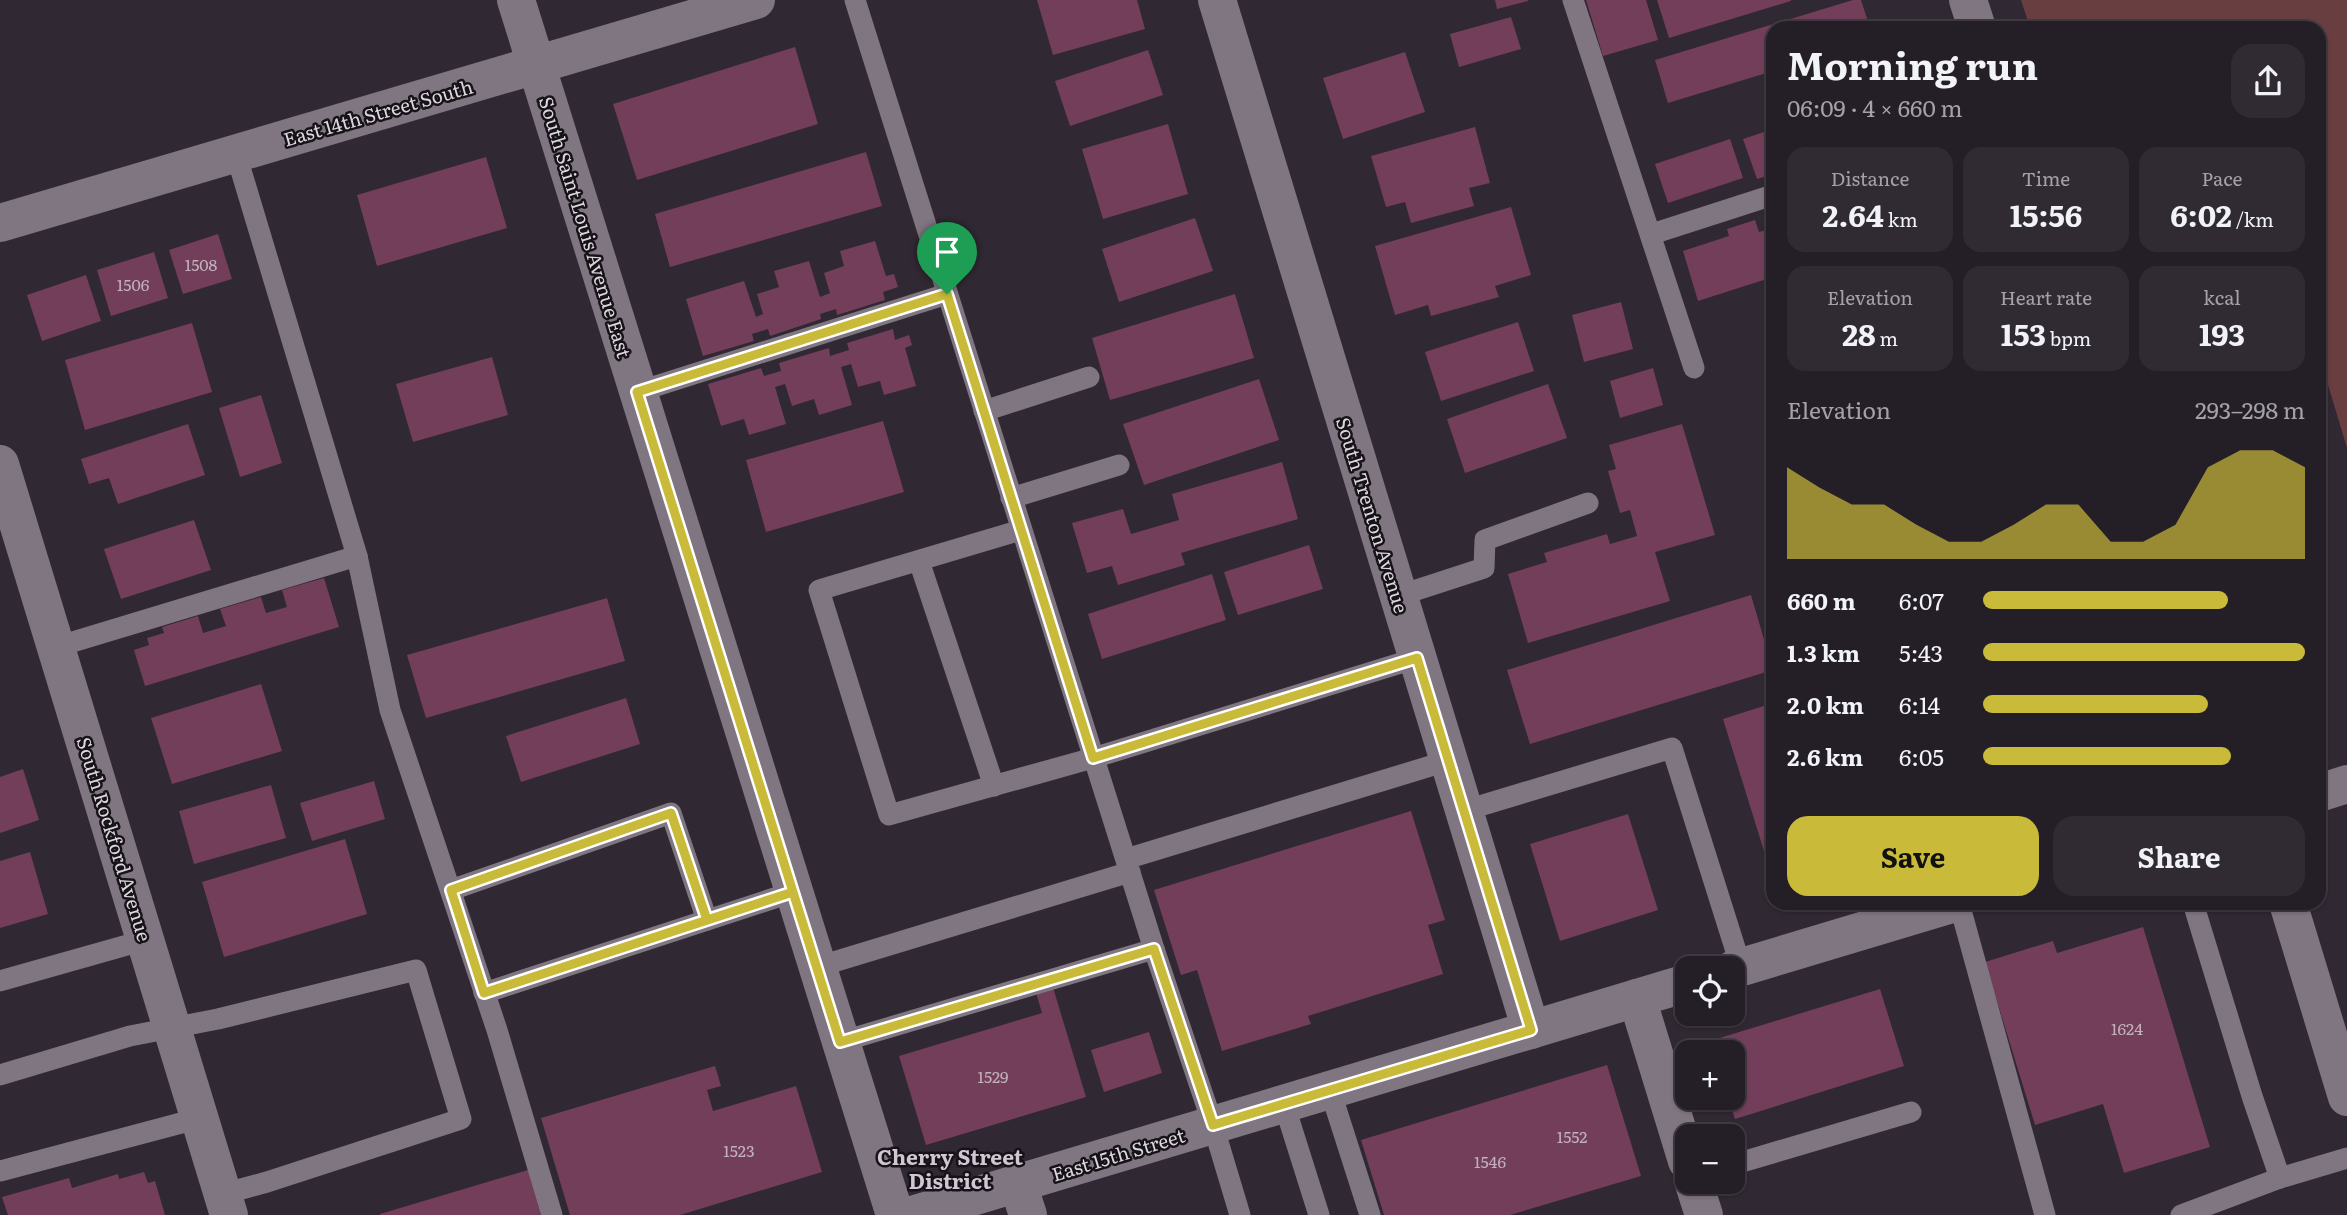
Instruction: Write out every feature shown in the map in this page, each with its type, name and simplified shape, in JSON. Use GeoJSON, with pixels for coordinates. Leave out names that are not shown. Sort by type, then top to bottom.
{"type":"FeatureCollection","features":[{"type":"Feature","properties":{"kind":"street","name":"South Saint Louis Avenue East"},"geometry":{"type":"LineString","coordinates":[[516,0],[895,1215]]}},
{"type":"Feature","properties":{"kind":"street","name":"East 14th Street South"},"geometry":{"type":"LineString","coordinates":[[0,223],[756,0]]}},
{"type":"Feature","properties":{"kind":"street","name":"South Trenton Avenue"},"geometry":{"type":"LineString","coordinates":[[1217,0],[1531,1030]]}},
{"type":"Feature","properties":{"kind":"street"},"geometry":{"type":"LineString","coordinates":[[1968,0],[1975,21]]}},
{"type":"Feature","properties":{"kind":"street","name":"South Rockford Avenue"},"geometry":{"type":"LineString","coordinates":[[0,464],[226,1205]]}},
{"type":"Feature","properties":{"kind":"street"},"geometry":{"type":"LineString","coordinates":[[2326,791],[2347,785]]}},
{"type":"Feature","properties":{"kind":"street"},"geometry":{"type":"LineString","coordinates":[[1745,966],[1933,910]]}},
{"type":"Feature","properties":{"kind":"street"},"geometry":{"type":"LineString","coordinates":[[2290,910],[2347,1097]]}},
{"type":"Feature","properties":{"kind":"street","name":"East 15th Street"},"geometry":{"type":"LineString","coordinates":[[912,1215],[1023,1200],[1213,1125],[1675,987]]}},
{"type":"Feature","properties":{"kind":"street"},"geometry":{"type":"LineString","coordinates":[[1637,998],[1676,1124]]}},
{"type":"Feature","properties":{"kind":"street"},"geometry":{"type":"LineString","coordinates":[[1697,1194],[1704,1215]]}},
{"type":"Feature","properties":{"kind":"lane"},"geometry":{"type":"LineString","coordinates":[[855,0],[1240,1215]]}},
{"type":"Feature","properties":{"kind":"lane"},"geometry":{"type":"LineString","coordinates":[[1573,0],[1695,368]]}},
{"type":"Feature","properties":{"kind":"lane"},"geometry":{"type":"LineString","coordinates":[[236,154],[357,556],[390,710],[451,890],[552,1215]]}},
{"type":"Feature","properties":{"kind":"lane"},"geometry":{"type":"LineString","coordinates":[[1652,233],[1766,197]]}},
{"type":"Feature","properties":{"kind":"lane"},"geometry":{"type":"LineString","coordinates":[[637,392],[947,294]]}},
{"type":"Feature","properties":{"kind":"lane"},"geometry":{"type":"LineString","coordinates":[[984,411],[1089,377]]}},
{"type":"Feature","properties":{"kind":"lane"},"geometry":{"type":"LineString","coordinates":[[1011,498],[1119,465]]}},
{"type":"Feature","properties":{"kind":"lane"},"geometry":{"type":"LineString","coordinates":[[1398,596],[1484,568],[1485,540],[1588,503]]}},
{"type":"Feature","properties":{"kind":"lane"},"geometry":{"type":"LineString","coordinates":[[1021,530],[819,590],[889,815],[1093,758],[1417,658]]}},
{"type":"Feature","properties":{"kind":"lane"},"geometry":{"type":"LineString","coordinates":[[56,647],[357,556]]}},
{"type":"Feature","properties":{"kind":"lane"},"geometry":{"type":"LineString","coordinates":[[919,561],[994,786]]}},
{"type":"Feature","properties":{"kind":"lane"},"geometry":{"type":"LineString","coordinates":[[1463,811],[1672,748],[1733,956]]}},
{"type":"Feature","properties":{"kind":"lane"},"geometry":{"type":"LineString","coordinates":[[817,967],[1447,761]]}},
{"type":"Feature","properties":{"kind":"lane"},"geometry":{"type":"LineString","coordinates":[[451,890],[671,813],[707,920]]}},
{"type":"Feature","properties":{"kind":"lane"},"geometry":{"type":"LineString","coordinates":[[484,993],[793,892]]}},
{"type":"Feature","properties":{"kind":"lane"},"geometry":{"type":"LineString","coordinates":[[1959,910],[2045,1215]]}},
{"type":"Feature","properties":{"kind":"lane"},"geometry":{"type":"LineString","coordinates":[[2195,910],[2280,1178]]}},
{"type":"Feature","properties":{"kind":"lane"},"geometry":{"type":"LineString","coordinates":[[0,981],[145,940]]}},
{"type":"Feature","properties":{"kind":"lane"},"geometry":{"type":"LineString","coordinates":[[840,1042],[1154,949]]}},
{"type":"Feature","properties":{"kind":"lane"},"geometry":{"type":"LineString","coordinates":[[0,1075],[130,1036],[173,1029],[416,970],[461,1119],[267,1182],[226,1205]]}},
{"type":"Feature","properties":{"kind":"lane"},"geometry":{"type":"LineString","coordinates":[[1330,1090],[1370,1215]]}},
{"type":"Feature","properties":{"kind":"lane"},"geometry":{"type":"LineString","coordinates":[[1284,1104],[1319,1215]]}},
{"type":"Feature","properties":{"kind":"lane"},"geometry":{"type":"LineString","coordinates":[[1745,1162],[1911,1112]]}},
{"type":"Feature","properties":{"kind":"lane"},"geometry":{"type":"LineString","coordinates":[[0,1171],[200,1118]]}},
{"type":"Feature","properties":{"kind":"lane"},"geometry":{"type":"LineString","coordinates":[[2181,1215],[2280,1178],[2347,1158]]}},
{"type":"Feature","properties":{"kind":"shaded area"},"geometry":{"type":"Polygon","coordinates":[[[2021,0],[2347,0],[2347,448],[2326,378],[2326,21],[2028,21],[2021,0]]]}},
{"type":"Feature","properties":{"kind":"building"},"geometry":{"type":"Polygon","coordinates":[[[1037,0],[1137,0],[1145,29],[1053,55],[1037,0]]]}},
{"type":"Feature","properties":{"kind":"building"},"geometry":{"type":"Polygon","coordinates":[[[1495,0],[1528,0],[1528,1],[1497,9],[1495,0]]]}},
{"type":"Feature","properties":{"kind":"building"},"geometry":{"type":"Polygon","coordinates":[[[1586,0],[1646,0],[1658,40],[1603,56],[1586,0]]]}},
{"type":"Feature","properties":{"kind":"building"},"geometry":{"type":"Polygon","coordinates":[[[1657,0],[1791,0],[1791,1],[1669,38],[1657,0]]]}},
{"type":"Feature","properties":{"kind":"building"},"geometry":{"type":"Polygon","coordinates":[[[1861,0],[1868,21],[1784,21],[1861,0]]]}},
{"type":"Feature","properties":{"kind":"building"},"geometry":{"type":"Polygon","coordinates":[[[1511,17],[1521,49],[1459,67],[1450,34],[1511,17]]]}},
{"type":"Feature","properties":{"kind":"building"},"geometry":{"type":"Polygon","coordinates":[[[1766,26],[1766,73],[1668,103],[1655,60],[1766,26]]]}},
{"type":"Feature","properties":{"kind":"building"},"geometry":{"type":"Polygon","coordinates":[[[795,47],[818,124],[637,180],[613,104],[795,47]]]}},
{"type":"Feature","properties":{"kind":"building"},"geometry":{"type":"Polygon","coordinates":[[[1148,50],[1163,95],[1070,126],[1055,81],[1148,50]]]}},
{"type":"Feature","properties":{"kind":"building"},"geometry":{"type":"Polygon","coordinates":[[[1405,52],[1425,112],[1343,139],[1323,78],[1405,52]]]}},
{"type":"Feature","properties":{"kind":"building"},"geometry":{"type":"Polygon","coordinates":[[[1168,124],[1188,194],[1103,219],[1082,149],[1168,124]]]}},
{"type":"Feature","properties":{"kind":"building"},"geometry":{"type":"Polygon","coordinates":[[[1475,127],[1490,183],[1469,188],[1474,206],[1411,223],[1405,202],[1386,207],[1371,156],[1475,127]]]}},
{"type":"Feature","properties":{"kind":"building"},"geometry":{"type":"Polygon","coordinates":[[[1766,131],[1766,176],[1757,179],[1743,139],[1766,131]]]}},
{"type":"Feature","properties":{"kind":"building"},"geometry":{"type":"Polygon","coordinates":[[[1730,139],[1743,178],[1668,203],[1655,164],[1730,139]]]}},
{"type":"Feature","properties":{"kind":"building"},"geometry":{"type":"Polygon","coordinates":[[[866,152],[882,206],[670,267],[655,214],[866,152]]]}},
{"type":"Feature","properties":{"kind":"building"},"geometry":{"type":"Polygon","coordinates":[[[486,157],[507,228],[377,266],[357,195],[486,157]]]}},
{"type":"Feature","properties":{"kind":"building"},"geometry":{"type":"Polygon","coordinates":[[[1511,207],[1531,275],[1495,286],[1499,297],[1431,316],[1428,305],[1395,315],[1375,246],[1511,207]]]}},
{"type":"Feature","properties":{"kind":"building"},"geometry":{"type":"Polygon","coordinates":[[[1195,218],[1213,271],[1119,302],[1102,249],[1195,218]]]}},
{"type":"Feature","properties":{"kind":"building"},"geometry":{"type":"Polygon","coordinates":[[[1755,220],[1759,232],[1766,230],[1766,279],[1698,301],[1683,251],[1729,236],[1727,229],[1755,220]]]}},
{"type":"Feature","properties":{"kind":"building"},"geometry":{"type":"Polygon","coordinates":[[[218,234],[232,279],[183,294],[169,250],[218,234]]]}},
{"type":"Feature","properties":{"kind":"building"},"geometry":{"type":"Polygon","coordinates":[[[875,241],[886,276],[894,274],[898,287],[883,292],[885,300],[837,315],[836,309],[820,314],[821,319],[770,336],[768,329],[752,334],[754,341],[703,356],[686,299],[744,281],[756,317],[763,314],[757,294],[779,287],[774,271],[809,261],[820,297],[830,293],[824,273],[844,266],[840,251],[875,241]]]}},
{"type":"Feature","properties":{"kind":"building"},"geometry":{"type":"Polygon","coordinates":[[[154,252],[168,298],[111,316],[97,270],[154,252]]]}},
{"type":"Feature","properties":{"kind":"building"},"geometry":{"type":"Polygon","coordinates":[[[86,275],[101,321],[42,341],[27,295],[86,275]]]}},
{"type":"Feature","properties":{"kind":"building"},"geometry":{"type":"Polygon","coordinates":[[[1235,294],[1254,358],[1110,400],[1092,338],[1235,294]]]}},
{"type":"Feature","properties":{"kind":"building"},"geometry":{"type":"Polygon","coordinates":[[[1621,302],[1633,349],[1584,362],[1572,315],[1621,302]]]}},
{"type":"Feature","properties":{"kind":"building"},"geometry":{"type":"Polygon","coordinates":[[[1518,322],[1534,371],[1441,401],[1425,352],[1518,322]]]}},
{"type":"Feature","properties":{"kind":"building"},"geometry":{"type":"Polygon","coordinates":[[[192,323],[212,392],[85,430],[65,360],[192,323]]]}},
{"type":"Feature","properties":{"kind":"building"},"geometry":{"type":"Polygon","coordinates":[[[893,329],[895,340],[909,335],[912,345],[905,348],[916,386],[884,395],[880,381],[858,387],[851,364],[841,367],[852,405],[819,415],[814,399],[792,406],[785,384],[775,387],[786,424],[749,435],[744,419],[721,426],[708,384],[761,368],[764,376],[781,371],[779,363],[829,348],[830,356],[849,350],[847,343],[893,329]]]}},
{"type":"Feature","properties":{"kind":"building"},"geometry":{"type":"Polygon","coordinates":[[[492,357],[508,415],[413,442],[396,384],[492,357]]]}},
{"type":"Feature","properties":{"kind":"building"},"geometry":{"type":"Polygon","coordinates":[[[1653,368],[1663,405],[1620,418],[1610,381],[1653,368]]]}},
{"type":"Feature","properties":{"kind":"building"},"geometry":{"type":"Polygon","coordinates":[[[1259,379],[1279,440],[1144,485],[1123,424],[1259,379]]]}},
{"type":"Feature","properties":{"kind":"building"},"geometry":{"type":"Polygon","coordinates":[[[1548,384],[1567,438],[1465,473],[1447,419],[1548,384]]]}},
{"type":"Feature","properties":{"kind":"building"},"geometry":{"type":"Polygon","coordinates":[[[261,395],[282,463],[240,477],[219,408],[261,395]]]}},
{"type":"Feature","properties":{"kind":"building"},"geometry":{"type":"Polygon","coordinates":[[[883,421],[904,492],[766,532],[746,460],[883,421]]]}},
{"type":"Feature","properties":{"kind":"building"},"geometry":{"type":"Polygon","coordinates":[[[188,424],[205,475],[118,504],[109,478],[89,484],[81,459],[188,424]]]}},
{"type":"Feature","properties":{"kind":"building"},"geometry":{"type":"Polygon","coordinates":[[[1682,424],[1715,535],[1655,552],[1670,601],[1528,643],[1508,574],[1547,562],[1544,553],[1607,534],[1610,544],[1637,536],[1630,510],[1620,513],[1608,471],[1616,469],[1609,445],[1682,424]]]}},
{"type":"Feature","properties":{"kind":"building"},"geometry":{"type":"Polygon","coordinates":[[[1282,462],[1298,519],[1181,553],[1185,565],[1118,585],[1112,566],[1087,573],[1072,523],[1123,509],[1131,534],[1179,520],[1172,494],[1282,462]]]}},
{"type":"Feature","properties":{"kind":"building"},"geometry":{"type":"Polygon","coordinates":[[[194,520],[211,570],[121,599],[104,549],[194,520]]]}},
{"type":"Feature","properties":{"kind":"building"},"geometry":{"type":"Polygon","coordinates":[[[1309,545],[1323,589],[1238,615],[1224,572],[1309,545]]]}},
{"type":"Feature","properties":{"kind":"building"},"geometry":{"type":"Polygon","coordinates":[[[1212,574],[1226,620],[1102,659],[1088,614],[1212,574]]]}},
{"type":"Feature","properties":{"kind":"building"},"geometry":{"type":"Polygon","coordinates":[[[324,578],[339,627],[145,686],[134,650],[149,645],[147,638],[164,633],[162,627],[198,616],[203,633],[226,626],[220,609],[261,597],[266,613],[287,607],[282,590],[324,578]]]}},
{"type":"Feature","properties":{"kind":"building"},"geometry":{"type":"Polygon","coordinates":[[[1751,595],[1766,646],[1766,672],[1530,744],[1507,670],[1751,595]]]}},
{"type":"Feature","properties":{"kind":"building"},"geometry":{"type":"Polygon","coordinates":[[[607,598],[625,661],[426,718],[407,655],[607,598]]]}},
{"type":"Feature","properties":{"kind":"building"},"geometry":{"type":"Polygon","coordinates":[[[261,684],[282,751],[172,784],[151,718],[261,684]]]}},
{"type":"Feature","properties":{"kind":"building"},"geometry":{"type":"Polygon","coordinates":[[[626,698],[640,744],[521,782],[506,736],[626,698]]]}},
{"type":"Feature","properties":{"kind":"building"},"geometry":{"type":"Polygon","coordinates":[[[1766,705],[1766,858],[1723,719],[1766,705]]]}},
{"type":"Feature","properties":{"kind":"building"},"geometry":{"type":"Polygon","coordinates":[[[23,769],[39,820],[0,833],[0,777],[23,769]]]}},
{"type":"Feature","properties":{"kind":"building"},"geometry":{"type":"Polygon","coordinates":[[[374,781],[385,819],[312,841],[300,803],[374,781]]]}},
{"type":"Feature","properties":{"kind":"building"},"geometry":{"type":"Polygon","coordinates":[[[271,785],[286,838],[194,864],[179,811],[271,785]]]}},
{"type":"Feature","properties":{"kind":"building"},"geometry":{"type":"Polygon","coordinates":[[[1411,811],[1445,920],[1428,925],[1443,974],[1308,1016],[1311,1024],[1222,1051],[1197,970],[1181,975],[1154,890],[1411,811]]]}},
{"type":"Feature","properties":{"kind":"building"},"geometry":{"type":"Polygon","coordinates":[[[1628,814],[1658,910],[1560,941],[1530,844],[1628,814]]]}},
{"type":"Feature","properties":{"kind":"building"},"geometry":{"type":"Polygon","coordinates":[[[345,839],[367,914],[224,957],[202,882],[345,839]]]}},
{"type":"Feature","properties":{"kind":"building"},"geometry":{"type":"Polygon","coordinates":[[[30,852],[48,914],[0,928],[0,861],[30,852]]]}},
{"type":"Feature","properties":{"kind":"building"},"geometry":{"type":"Polygon","coordinates":[[[2143,927],[2210,1147],[2124,1173],[2103,1104],[2035,1125],[1985,962],[2053,941],[2057,953],[2143,927]]]}},
{"type":"Feature","properties":{"kind":"building"},"geometry":{"type":"Polygon","coordinates":[[[1052,984],[1086,1097],[926,1145],[899,1056],[1042,1013],[1035,989],[1052,984]]]}},
{"type":"Feature","properties":{"kind":"building"},"geometry":{"type":"Polygon","coordinates":[[[1880,989],[1904,1066],[1735,1119],[1732,1110],[1745,1110],[1745,1040],[1713,1040],[1880,989]]]}},
{"type":"Feature","properties":{"kind":"building"},"geometry":{"type":"Polygon","coordinates":[[[1149,1032],[1162,1073],[1104,1092],[1091,1050],[1149,1032]]]}},
{"type":"Feature","properties":{"kind":"building"},"geometry":{"type":"Polygon","coordinates":[[[1607,1065],[1641,1176],[1510,1215],[1384,1215],[1361,1140],[1607,1065]]]}},
{"type":"Feature","properties":{"kind":"building"},"geometry":{"type":"Polygon","coordinates":[[[715,1066],[721,1086],[707,1090],[713,1111],[796,1086],[822,1172],[680,1215],[570,1215],[541,1118],[715,1066]]]}},
{"type":"Feature","properties":{"kind":"building"},"geometry":{"type":"Polygon","coordinates":[[[528,1170],[541,1215],[380,1215],[380,1214],[528,1170]]]}},
{"type":"Feature","properties":{"kind":"building"},"geometry":{"type":"Polygon","coordinates":[[[144,1172],[148,1183],[155,1181],[165,1215],[8,1215],[2,1197],[69,1178],[72,1188],[118,1174],[119,1179],[144,1172]]]}},
{"type":"Feature","properties":{"kind":"district","name":"Cherry Street District"},"geometry":{"type":"Point","coordinates":[950,1167]}},
{"type":"Feature","properties":{"kind":"route"},"geometry":{"type":"LineString","coordinates":[[947,294],[637,392],[793,892],[484,993],[451,890],[671,813],[707,920],[793,892],[840,1042],[1154,949],[1213,1125],[1531,1030],[1417,658],[1093,758],[947,294]]}}]}
